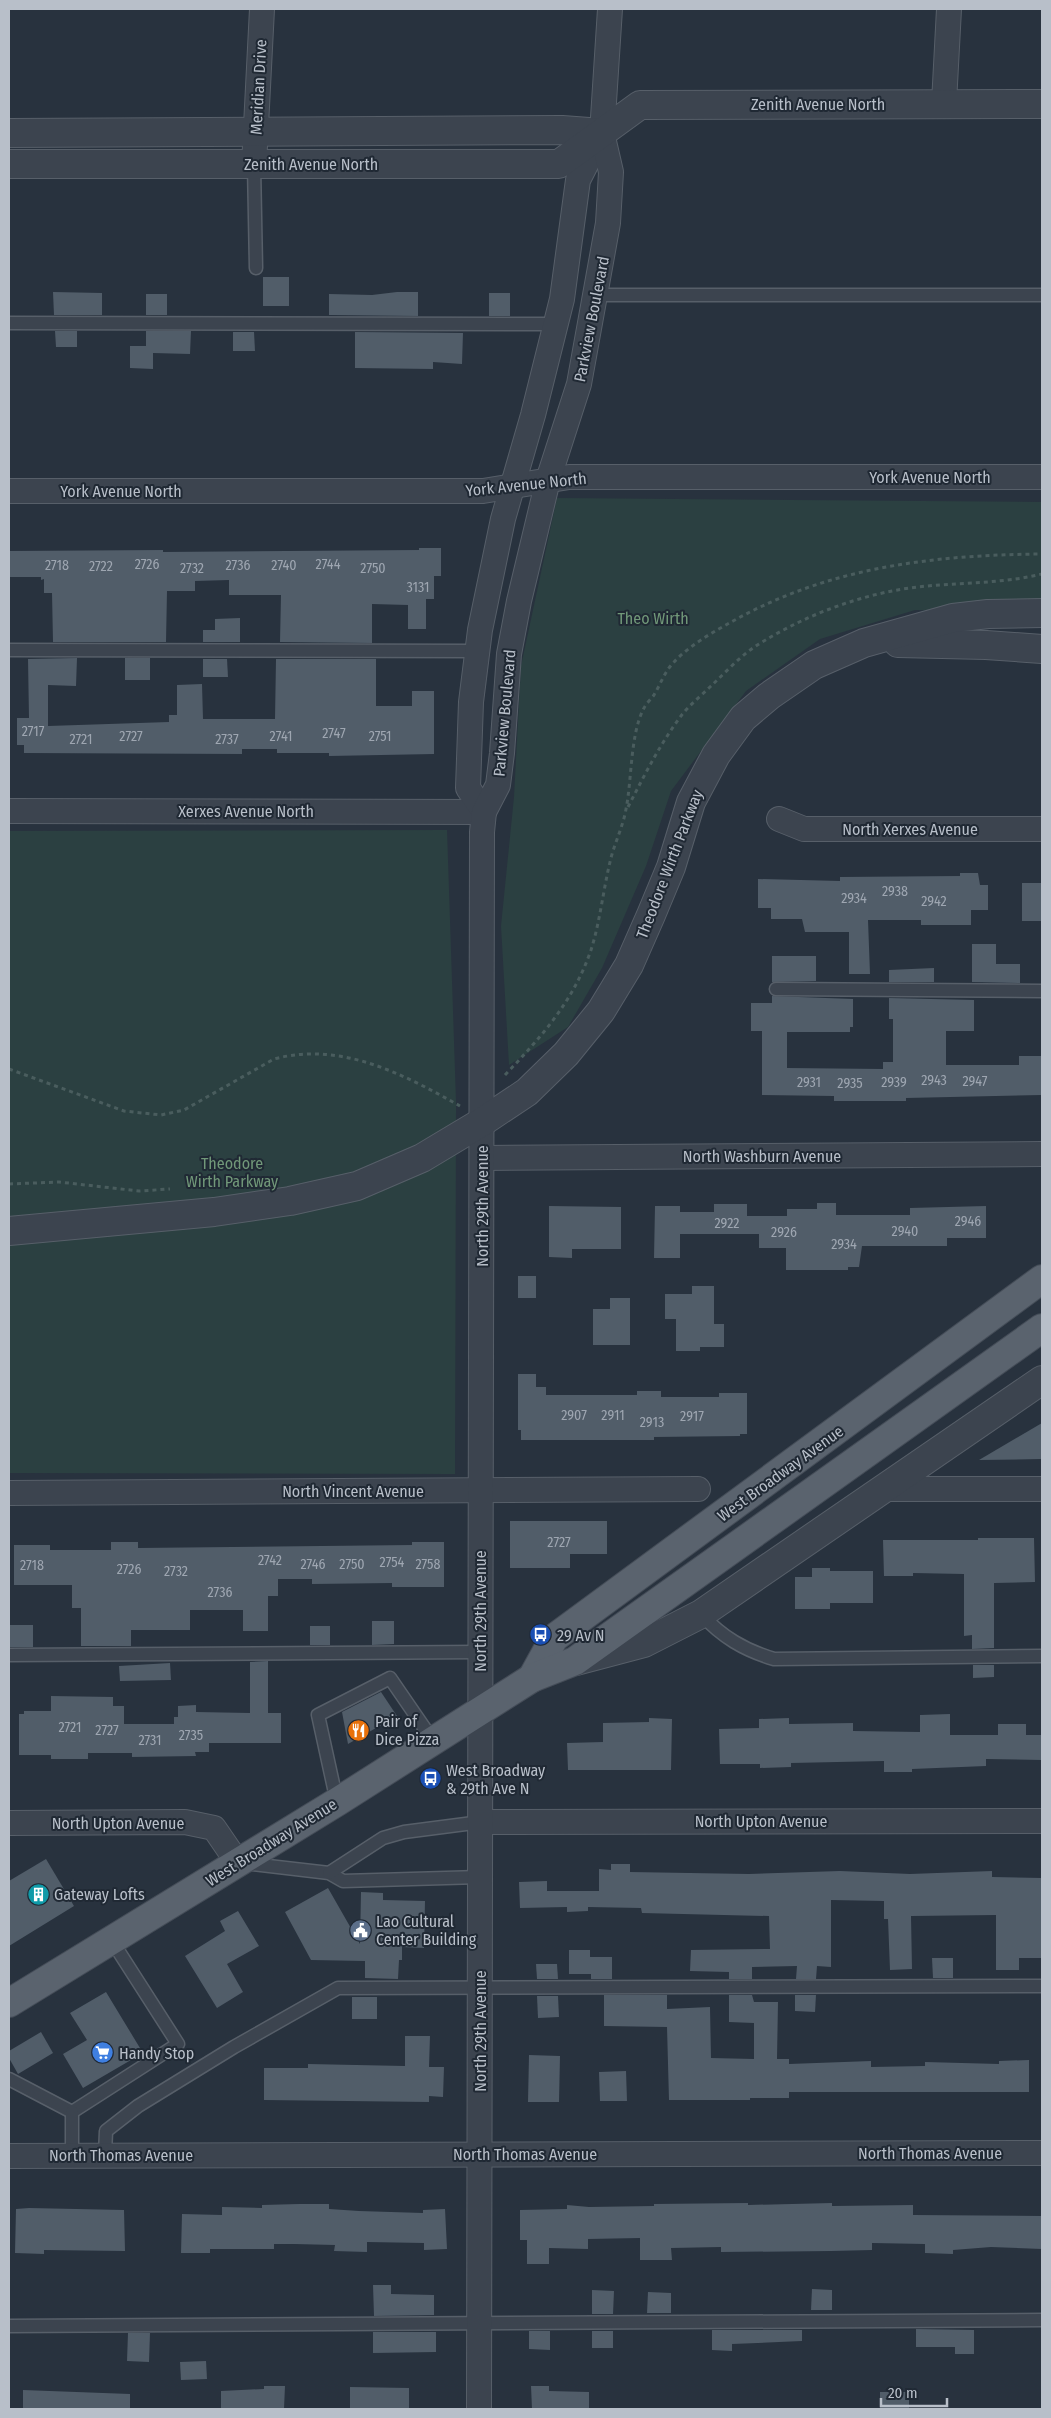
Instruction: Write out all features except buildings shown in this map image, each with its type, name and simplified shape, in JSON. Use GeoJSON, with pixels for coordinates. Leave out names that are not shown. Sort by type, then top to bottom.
{"type":"FeatureCollection","features":[{"type":"Feature","properties":{"kind":"main road","name":"West Broadway Avenue"},"geometry":{"type":"LineString","coordinates":[[532,1678],[554,1638],[1042,1279]]}},
{"type":"Feature","properties":{"kind":"main road","name":"West Broadway Avenue"},"geometry":{"type":"LineString","coordinates":[[9,2003],[434,1742],[532,1678],[575,1661],[1042,1328]]}},
{"type":"Feature","properties":{"kind":"street","name":"Meridian Drive"},"geometry":{"type":"LineString","coordinates":[[254,165],[262,9]]}},
{"type":"Feature","properties":{"kind":"street","name":"Parkview Boulevard"},"geometry":{"type":"LineString","coordinates":[[602,133],[578,180],[556,324],[503,518],[486,594],[471,702],[468,788],[484,812],[498,785],[509,654],[548,480],[580,384],[597,295],[608,223],[611,172],[602,133],[610,9]]}},
{"type":"Feature","properties":{"kind":"street"},"geometry":{"type":"LineString","coordinates":[[944,104],[949,9]]}},
{"type":"Feature","properties":{"kind":"street","name":"Zenith Avenue North"},"geometry":{"type":"LineString","coordinates":[[9,164],[559,164],[640,105],[1042,104]]}},
{"type":"Feature","properties":{"kind":"street","name":"Zenith Avenue North"},"geometry":{"type":"LineString","coordinates":[[9,133],[256,134],[552,130],[602,133]]}},
{"type":"Feature","properties":{"kind":"street","name":"York Avenue North"},"geometry":{"type":"LineString","coordinates":[[9,492],[483,492],[569,477],[1042,477]]}},
{"type":"Feature","properties":{"kind":"street","name":"Theodore Wirth Parkway"},"geometry":{"type":"LineString","coordinates":[[9,1230],[214,1212],[310,1197],[357,1186],[422,1158],[472,1114],[527,1092],[566,1054],[601,1011],[629,965],[652,915],[691,802],[716,755],[742,718],[769,696],[814,665],[864,643],[953,618],[988,614],[1042,613]]}},
{"type":"Feature","properties":{"kind":"street","name":"Theodore Wirth Parkway"},"geometry":{"type":"LineString","coordinates":[[864,643],[986,645],[1042,649]]}},
{"type":"Feature","properties":{"kind":"street","name":"Xerxes Avenue North"},"geometry":{"type":"LineString","coordinates":[[9,811],[484,812]]}},
{"type":"Feature","properties":{"kind":"street","name":"North 29th Avenue"},"geometry":{"type":"LineString","coordinates":[[479,2409],[478,2154],[481,1822],[482,1158],[472,1114],[484,812]]}},
{"type":"Feature","properties":{"kind":"street","name":"North Xerxes Avenue"},"geometry":{"type":"LineString","coordinates":[[779,819],[804,829],[1042,830]]}},
{"type":"Feature","properties":{"kind":"street","name":"North Washburn Avenue"},"geometry":{"type":"LineString","coordinates":[[482,1158],[1042,1154]]}},
{"type":"Feature","properties":{"kind":"street","name":"West Broadway Avenue"},"geometry":{"type":"LineString","coordinates":[[575,1661],[644,1643],[701,1614],[1042,1380]]}},
{"type":"Feature","properties":{"kind":"street","name":"North Vincent Avenue"},"geometry":{"type":"LineString","coordinates":[[9,1493],[698,1489]]}},
{"type":"Feature","properties":{"kind":"street"},"geometry":{"type":"LineString","coordinates":[[884,1489],[1042,1489]]}},
{"type":"Feature","properties":{"kind":"street","name":"North Upton Avenue"},"geometry":{"type":"LineString","coordinates":[[481,1822],[1042,1821]]}},
{"type":"Feature","properties":{"kind":"street","name":"North Upton Avenue"},"geometry":{"type":"LineString","coordinates":[[9,1823],[185,1822],[214,1828],[238,1863]]}},
{"type":"Feature","properties":{"kind":"street","name":"North Thomas Avenue"},"geometry":{"type":"LineString","coordinates":[[9,2156],[1042,2153]]}},
{"type":"Feature","properties":{"kind":"lane"},"geometry":{"type":"LineString","coordinates":[[254,165],[256,268]]}},
{"type":"Feature","properties":{"kind":"lane"},"geometry":{"type":"LineString","coordinates":[[597,295],[1042,295]]}},
{"type":"Feature","properties":{"kind":"lane"},"geometry":{"type":"LineString","coordinates":[[9,323],[556,324]]}},
{"type":"Feature","properties":{"kind":"lane"},"geometry":{"type":"LineString","coordinates":[[9,650],[477,651]]}},
{"type":"Feature","properties":{"kind":"lane"},"geometry":{"type":"LineString","coordinates":[[776,989],[1042,991]]}},
{"type":"Feature","properties":{"kind":"lane"},"geometry":{"type":"LineString","coordinates":[[701,1614],[729,1640],[750,1652],[774,1658],[1042,1656]]}},
{"type":"Feature","properties":{"kind":"lane"},"geometry":{"type":"LineString","coordinates":[[9,1655],[480,1652]]}},
{"type":"Feature","properties":{"kind":"lane"},"geometry":{"type":"LineString","coordinates":[[337,1802],[318,1715],[390,1678],[434,1742]]}},
{"type":"Feature","properties":{"kind":"lane"},"geometry":{"type":"LineString","coordinates":[[329,1873],[383,1838],[404,1832],[481,1822]]}},
{"type":"Feature","properties":{"kind":"lane"},"geometry":{"type":"LineString","coordinates":[[238,1863],[329,1873],[343,1881],[480,1877]]}},
{"type":"Feature","properties":{"kind":"lane"},"geometry":{"type":"LineString","coordinates":[[72,2112],[178,2044],[112,1941]]}},
{"type":"Feature","properties":{"kind":"lane"},"geometry":{"type":"LineString","coordinates":[[104,2155],[106,2131],[138,2106],[234,2047],[338,1988],[1042,1986]]}},
{"type":"Feature","properties":{"kind":"lane"},"geometry":{"type":"LineString","coordinates":[[9,2079],[72,2112]]}},
{"type":"Feature","properties":{"kind":"lane"},"geometry":{"type":"LineString","coordinates":[[72,2112],[72,2156]]}},
{"type":"Feature","properties":{"kind":"lane"},"geometry":{"type":"LineString","coordinates":[[9,2326],[1042,2320]]}},
{"type":"Feature","properties":{"kind":"path"},"geometry":{"type":"LineString","coordinates":[[507,1073],[548,1030],[567,1003],[584,968],[592,948],[610,860],[626,810],[636,741],[643,709],[673,662],[714,632],[790,592],[832,578],[891,566],[957,556],[1042,554]]}},
{"type":"Feature","properties":{"kind":"path"},"geometry":{"type":"LineString","coordinates":[[9,1069],[124,1111],[161,1115],[184,1110],[260,1064],[274,1059],[288,1055],[341,1055],[407,1077],[472,1114]]}},
{"type":"Feature","properties":{"kind":"path"},"geometry":{"type":"LineString","coordinates":[[454,1112],[472,1114]]}},
{"type":"Feature","properties":{"kind":"path"},"geometry":{"type":"LineString","coordinates":[[9,1184],[59,1182],[139,1191],[176,1189]]}},
{"type":"Feature","properties":{"kind":"green space","name":"Theo Wirth"},"geometry":{"type":"Polygon","coordinates":[[[557,498],[1042,502],[1042,610],[1019,613],[915,610],[820,639],[746,691],[671,791],[646,866],[602,968],[568,1027],[509,1065],[501,926],[514,797],[521,666],[557,498]]]}},
{"type":"Feature","properties":{"kind":"green space","name":"Theodore Wirth Parkway"},"geometry":{"type":"Polygon","coordinates":[[[447,830],[456,1102],[455,1474],[9,1473],[9,831],[447,830]]]}},
{"type":"Feature","properties":{"kind":"place","name":"29 Av N"},"geometry":{"type":"Point","coordinates":[541,1635]}},
{"type":"Feature","properties":{"kind":"place","name":"Pair of Dice Pizza"},"geometry":{"type":"Point","coordinates":[359,1730]}},
{"type":"Feature","properties":{"kind":"place","name":"West Broadway & 29th Ave N"},"geometry":{"type":"Point","coordinates":[430,1779]}},
{"type":"Feature","properties":{"kind":"place","name":"Gateway Lofts"},"geometry":{"type":"Point","coordinates":[38,1894]}},
{"type":"Feature","properties":{"kind":"place","name":"Lao Cultural Center Building"},"geometry":{"type":"Point","coordinates":[360,1930]}},
{"type":"Feature","properties":{"kind":"place","name":"Handy Stop"},"geometry":{"type":"Point","coordinates":[103,2053]}}]}
